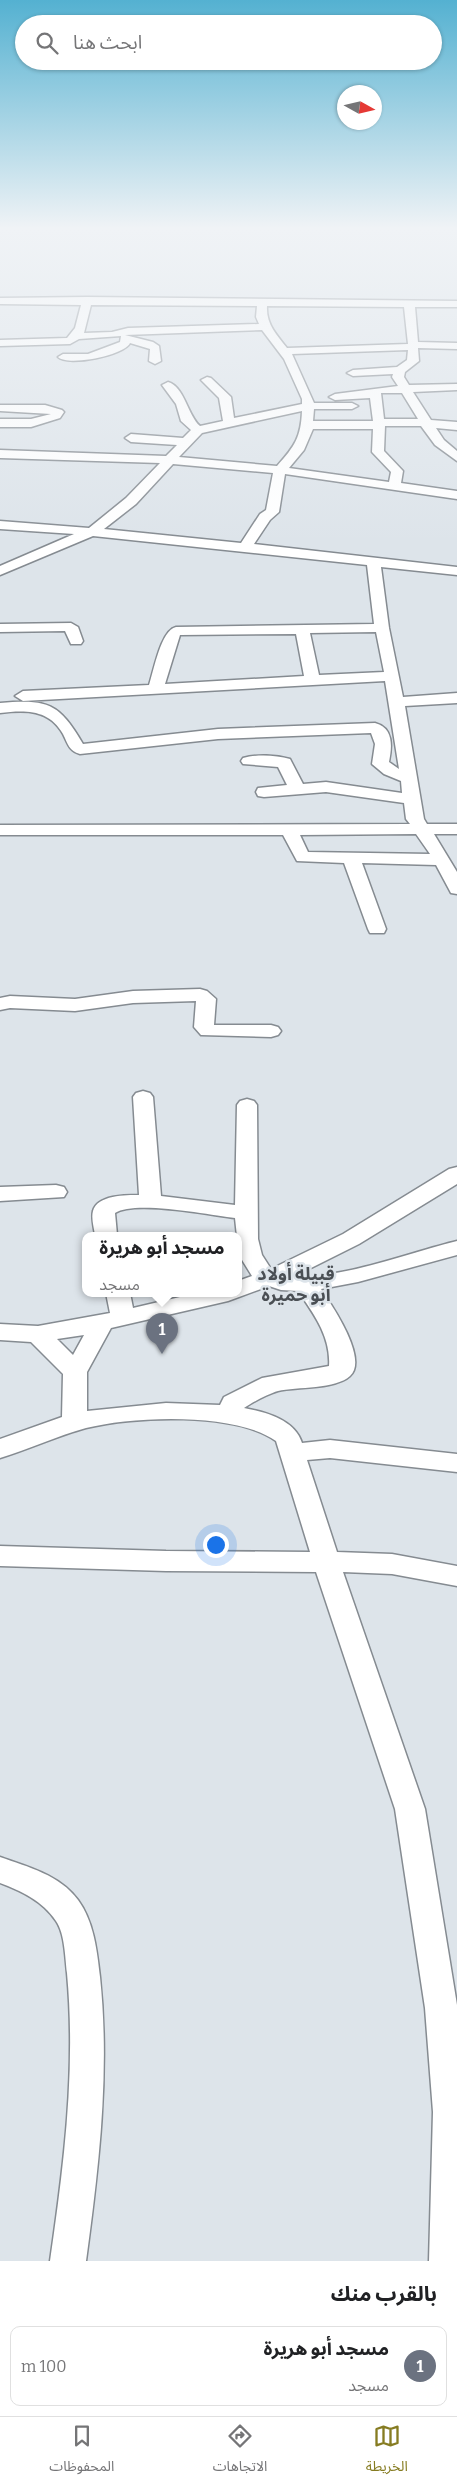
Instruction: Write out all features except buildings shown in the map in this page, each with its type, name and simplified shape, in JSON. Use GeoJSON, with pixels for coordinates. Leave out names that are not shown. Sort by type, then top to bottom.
{"type":"FeatureCollection","features":[{"type":"Feature","properties":{"kind":"street"},"geometry":{"type":"LineString","coordinates":[[76,336],[77,332]]}},
{"type":"Feature","properties":{"kind":"street"},"geometry":{"type":"LineString","coordinates":[[4,341],[64,342],[76,336],[125,332]]}},
{"type":"Feature","properties":{"kind":"street"},"geometry":{"type":"LineString","coordinates":[[245,547],[265,517],[272,512],[280,470],[304,440],[306,425],[308,403],[296,371],[268,332]]}},
{"type":"Feature","properties":{"kind":"street"},"geometry":{"type":"LineString","coordinates":[[353,373],[400,370],[413,361],[412,346],[415,332]]}},
{"type":"Feature","properties":{"kind":"street"},"geometry":{"type":"LineString","coordinates":[[112,334],[149,344],[155,348],[155,361]]}},
{"type":"Feature","properties":{"kind":"street"},"geometry":{"type":"LineString","coordinates":[[63,357],[95,355],[125,344],[125,338]]}},
{"type":"Feature","properties":{"kind":"street"},"geometry":{"type":"LineString","coordinates":[[283,351],[457,346]]}},
{"type":"Feature","properties":{"kind":"street"},"geometry":{"type":"LineString","coordinates":[[400,370],[398,377],[425,422],[439,442],[455,454]]}},
{"type":"Feature","properties":{"kind":"street"},"geometry":{"type":"LineString","coordinates":[[207,380],[225,397],[230,422]]}},
{"type":"Feature","properties":{"kind":"street"},"geometry":{"type":"LineString","coordinates":[[168,385],[182,404],[187,421],[198,430]]}},
{"type":"Feature","properties":{"kind":"street"},"geometry":{"type":"LineString","coordinates":[[306,425],[352,410],[379,390],[457,387]]}},
{"type":"Feature","properties":{"kind":"street"},"geometry":{"type":"LineString","coordinates":[[375,394],[379,421],[378,452],[397,471],[394,486]]}},
{"type":"Feature","properties":{"kind":"street"},"geometry":{"type":"LineString","coordinates":[[0,571],[93,531],[130,501],[184,442],[198,430],[308,403],[352,410],[379,421],[425,422],[457,426]]}},
{"type":"Feature","properties":{"kind":"street"},"geometry":{"type":"LineString","coordinates":[[0,408],[45,409],[58,412],[56,416],[45,421],[0,423]]}},
{"type":"Feature","properties":{"kind":"street"},"geometry":{"type":"LineString","coordinates":[[131,438],[184,442]]}},
{"type":"Feature","properties":{"kind":"street"},"geometry":{"type":"LineString","coordinates":[[2,456],[168,460],[280,470],[457,495]]}},
{"type":"Feature","properties":{"kind":"street"},"geometry":{"type":"LineString","coordinates":[[0,525],[93,531],[457,571]]}},
{"type":"Feature","properties":{"kind":"street"},"geometry":{"type":"LineString","coordinates":[[374,563],[382,628],[392,676],[415,819],[442,860],[457,888]]}},
{"type":"Feature","properties":{"kind":"street"},"geometry":{"type":"LineString","coordinates":[[0,628],[71,627],[76,641]]}},
{"type":"Feature","properties":{"kind":"street"},"geometry":{"type":"LineString","coordinates":[[156,688],[172,635],[176,631],[382,628]]}},
{"type":"Feature","properties":{"kind":"street"},"geometry":{"type":"LineString","coordinates":[[302,629],[312,680]]}},
{"type":"Feature","properties":{"kind":"street"},"geometry":{"type":"LineString","coordinates":[[0,696],[392,676]]}},
{"type":"Feature","properties":{"kind":"street"},"geometry":{"type":"LineString","coordinates":[[396,702],[457,698]]}},
{"type":"Feature","properties":{"kind":"street"},"geometry":{"type":"LineString","coordinates":[[0,708],[30,705],[44,708],[63,725],[76,747],[80,749],[218,734],[330,728],[375,728],[382,734],[384,742],[380,764],[390,771],[408,778]]}},
{"type":"Feature","properties":{"kind":"street"},"geometry":{"type":"LineString","coordinates":[[249,760],[284,762],[297,788]]}},
{"type":"Feature","properties":{"kind":"street"},"geometry":{"type":"LineString","coordinates":[[264,792],[297,788],[340,788],[412,799]]}},
{"type":"Feature","properties":{"kind":"street"},"geometry":{"type":"LineString","coordinates":[[289,829],[303,857],[442,860]]}},
{"type":"Feature","properties":{"kind":"street"},"geometry":{"type":"LineString","coordinates":[[0,830],[289,829],[425,836],[457,844]]}},
{"type":"Feature","properties":{"kind":"street"},"geometry":{"type":"LineString","coordinates":[[425,836],[457,829]]}},
{"type":"Feature","properties":{"kind":"street"},"geometry":{"type":"LineString","coordinates":[[357,858],[353,863],[353,868],[377,929]]}},
{"type":"Feature","properties":{"kind":"street"},"geometry":{"type":"LineString","coordinates":[[0,1004],[10,1002],[75,1005],[133,997],[203,995],[206,999],[204,1027],[207,1030],[212,1032],[271,1031]]}},
{"type":"Feature","properties":{"kind":"street"},"geometry":{"type":"LineString","coordinates":[[144,1097],[150,1201]]}},
{"type":"Feature","properties":{"kind":"street"},"geometry":{"type":"LineString","coordinates":[[247,1105],[247,1238],[252,1258],[258,1269],[269,1279],[290,1285],[305,1284],[368,1273],[430,1253],[457,1248]]}},
{"type":"Feature","properties":{"kind":"street"},"geometry":{"type":"LineString","coordinates":[[242,1288],[310,1262],[350,1240],[457,1174]]}},
{"type":"Feature","properties":{"kind":"street"},"geometry":{"type":"LineString","coordinates":[[0,1194],[56,1192]]}},
{"type":"Feature","properties":{"kind":"street"},"geometry":{"type":"LineString","coordinates":[[106,1232],[104,1211],[108,1206],[117,1202],[150,1201],[246,1213]]}},
{"type":"Feature","properties":{"kind":"street"},"geometry":{"type":"LineString","coordinates":[[230,1415],[233,1403],[271,1384],[329,1376],[341,1371],[342,1350],[328,1319],[305,1284]]}},
{"type":"Feature","properties":{"kind":"street"},"geometry":{"type":"LineString","coordinates":[[75,1423],[75,1372],[113,1322],[117,1297]]}},
{"type":"Feature","properties":{"kind":"street"},"geometry":{"type":"LineString","coordinates":[[0,1332],[38,1334],[113,1322],[212,1297]]}},
{"type":"Feature","properties":{"kind":"street"},"geometry":{"type":"LineString","coordinates":[[38,1334],[75,1372]]}},
{"type":"Feature","properties":{"kind":"street"},"geometry":{"type":"LineString","coordinates":[[0,1449],[75,1423],[110,1415],[155,1412],[194,1412],[230,1415],[263,1421],[280,1428],[287,1436],[371,1700],[389,1743],[410,1809],[441,2008],[450,2112],[447,2261]]}},
{"type":"Feature","properties":{"kind":"street"},"geometry":{"type":"LineString","coordinates":[[295,1458],[299,1452],[330,1449],[457,1463]]}},
{"type":"Feature","properties":{"kind":"street"},"geometry":{"type":"LineString","coordinates":[[6,1551],[166,1561],[326,1561],[392,1564],[457,1576]]}},
{"type":"Feature","properties":{"kind":"street"},"geometry":{"type":"LineString","coordinates":[[0,1870],[46,1889],[57,1899],[68,1911],[74,1925],[80,1950],[87,2023],[85,2129],[68,2261]]}},
{"type":"Feature","properties":{"kind":"place","name":"مسجد أبو هريرة"},"geometry":{"type":"Point","coordinates":[162,1354]}},
{"type":"Feature","properties":{"kind":"district","name":"قبيلة أولاد أبو حميرة"},"geometry":{"type":"Point","coordinates":[296,1284]}}]}
